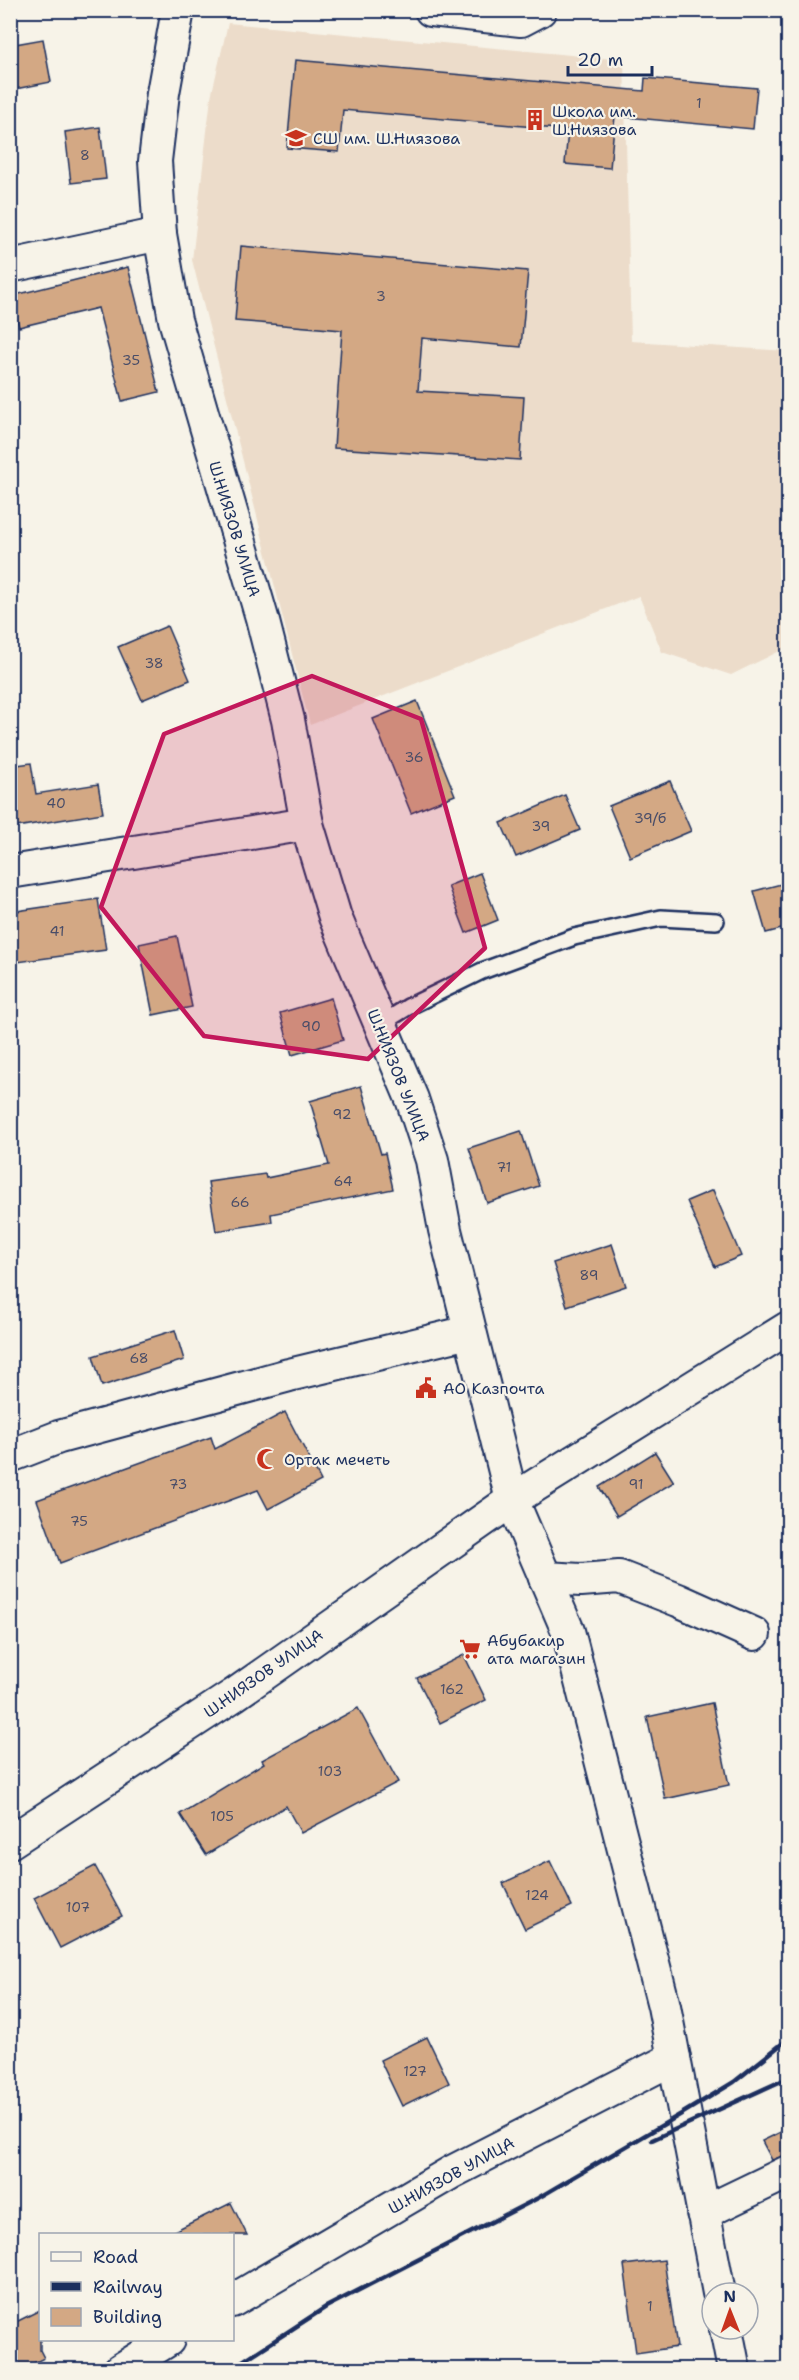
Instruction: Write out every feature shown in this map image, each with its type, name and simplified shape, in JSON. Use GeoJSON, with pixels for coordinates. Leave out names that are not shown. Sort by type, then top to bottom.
{"type":"FeatureCollection","features":[{"type":"Feature","properties":{"kind":"street","name":"Ш.НИЯЗОВ УЛИЦА"},"geometry":{"type":"LineString","coordinates":[[178,10],[163,93],[155,161],[160,234],[175,320],[262,618],[288,720],[307,824],[335,917],[412,1099],[432,1160],[445,1230],[512,1500],[568,1631],[664,2006],[717,2281]]}},
{"type":"Feature","properties":{"kind":"street"},"geometry":{"type":"LineString","coordinates":[[431,10],[521,20],[540,10]]}},
{"type":"Feature","properties":{"kind":"street"},"geometry":{"type":"LineString","coordinates":[[10,266],[160,234]]}},
{"type":"Feature","properties":{"kind":"street"},"geometry":{"type":"LineString","coordinates":[[10,872],[307,824]]}},
{"type":"Feature","properties":{"kind":"street","name":"Ш.НИЯЗОВ УЛИЦА"},"geometry":{"type":"LineString","coordinates":[[10,1842],[234,1695],[512,1500],[789,1328]]}},
{"type":"Feature","properties":{"kind":"street"},"geometry":{"type":"LineString","coordinates":[[10,1456],[59,1437],[289,1375],[469,1332]]}},
{"type":"Feature","properties":{"kind":"street"},"geometry":{"type":"LineString","coordinates":[[546,1578],[581,1580],[619,1577],[754,1634]]}},
{"type":"Feature","properties":{"kind":"street","name":"Ш.НИЯЗОВ УЛИЦА"},"geometry":{"type":"LineString","coordinates":[[234,2300],[452,2172],[674,2058]]}},
{"type":"Feature","properties":{"kind":"street"},"geometry":{"type":"LineString","coordinates":[[703,2213],[789,2172]]}},
{"type":"Feature","properties":{"kind":"street"},"geometry":{"type":"LineString","coordinates":[[120,2370],[166,2341]]}},
{"type":"Feature","properties":{"kind":"street"},"geometry":{"type":"LineString","coordinates":[[728,2341],[734,2370]]}},
{"type":"Feature","properties":{"kind":"lane"},"geometry":{"type":"LineString","coordinates":[[379,1025],[408,1007],[482,970],[574,937],[662,918],[716,921]]}},
{"type":"Feature","properties":{"kind":"highlighted area"},"geometry":{"type":"Polygon","coordinates":[[[312,676],[421,719],[485,948],[368,1059],[204,1036],[101,907],[164,734],[312,676]]]}},
{"type":"Feature","properties":{"kind":"shaded area"},"geometry":{"type":"Polygon","coordinates":[[[228,23],[624,60],[631,341],[788,351],[788,647],[731,675],[662,652],[639,596],[310,725],[192,260],[211,97],[228,23]]]}},
{"type":"Feature","properties":{"kind":"building"},"geometry":{"type":"Polygon","coordinates":[[[43,39],[51,82],[10,90],[10,45],[43,39]]]}},
{"type":"Feature","properties":{"kind":"building","name":"Школа им. Ш.Ниязова"},"geometry":{"type":"Polygon","coordinates":[[[295,60],[644,91],[645,78],[757,88],[753,129],[615,116],[610,168],[565,164],[568,130],[343,110],[339,152],[287,148],[295,60]]]}},
{"type":"Feature","properties":{"kind":"building"},"geometry":{"type":"Polygon","coordinates":[[[100,127],[106,179],[71,183],[65,132],[100,127]]]}},
{"type":"Feature","properties":{"kind":"building"},"geometry":{"type":"Polygon","coordinates":[[[241,246],[528,271],[521,347],[422,338],[418,391],[524,397],[520,460],[334,448],[342,330],[235,321],[241,246]]]}},
{"type":"Feature","properties":{"kind":"building"},"geometry":{"type":"Polygon","coordinates":[[[128,267],[159,392],[122,401],[98,308],[19,327],[11,296],[128,267]]]}},
{"type":"Feature","properties":{"kind":"building"},"geometry":{"type":"Polygon","coordinates":[[[167,626],[190,680],[142,700],[118,647],[167,626]]]}},
{"type":"Feature","properties":{"kind":"building"},"geometry":{"type":"Polygon","coordinates":[[[417,701],[455,795],[411,813],[373,719],[417,701]]]}},
{"type":"Feature","properties":{"kind":"building"},"geometry":{"type":"Polygon","coordinates":[[[31,763],[36,794],[98,784],[103,813],[10,828],[10,766],[31,763]]]}},
{"type":"Feature","properties":{"kind":"building"},"geometry":{"type":"Polygon","coordinates":[[[670,781],[691,831],[630,857],[609,806],[670,781]]]}},
{"type":"Feature","properties":{"kind":"building"},"geometry":{"type":"Polygon","coordinates":[[[565,795],[580,830],[516,857],[501,823],[565,795]]]}},
{"type":"Feature","properties":{"kind":"building"},"geometry":{"type":"Polygon","coordinates":[[[480,873],[498,920],[466,933],[448,886],[480,873]]]}},
{"type":"Feature","properties":{"kind":"building"},"geometry":{"type":"Polygon","coordinates":[[[789,882],[789,927],[766,933],[754,891],[789,882]]]}},
{"type":"Feature","properties":{"kind":"building"},"geometry":{"type":"Polygon","coordinates":[[[98,899],[106,950],[10,963],[10,912],[98,899]]]}},
{"type":"Feature","properties":{"kind":"building"},"geometry":{"type":"Polygon","coordinates":[[[177,936],[192,1007],[153,1015],[139,944],[177,936]]]}},
{"type":"Feature","properties":{"kind":"building"},"geometry":{"type":"Polygon","coordinates":[[[331,998],[343,1040],[292,1055],[280,1013],[331,998]]]}},
{"type":"Feature","properties":{"kind":"building"},"geometry":{"type":"Polygon","coordinates":[[[361,1086],[381,1154],[385,1153],[393,1189],[271,1214],[272,1222],[216,1231],[208,1182],[265,1174],[266,1178],[329,1165],[310,1101],[361,1086]]]}},
{"type":"Feature","properties":{"kind":"building"},"geometry":{"type":"Polygon","coordinates":[[[521,1131],[539,1186],[487,1203],[469,1148],[521,1131]]]}},
{"type":"Feature","properties":{"kind":"building"},"geometry":{"type":"Polygon","coordinates":[[[713,1190],[741,1256],[715,1267],[687,1201],[713,1190]]]}},
{"type":"Feature","properties":{"kind":"building"},"geometry":{"type":"Polygon","coordinates":[[[612,1244],[626,1286],[567,1306],[553,1263],[612,1244]]]}},
{"type":"Feature","properties":{"kind":"building"},"geometry":{"type":"Polygon","coordinates":[[[175,1330],[184,1360],[102,1386],[93,1356],[175,1330]]]}},
{"type":"Feature","properties":{"kind":"building"},"geometry":{"type":"Polygon","coordinates":[[[285,1412],[321,1481],[268,1509],[258,1490],[60,1563],[37,1500],[211,1437],[215,1449],[285,1412]]]}},
{"type":"Feature","properties":{"kind":"building"},"geometry":{"type":"Polygon","coordinates":[[[655,1452],[674,1482],[617,1516],[599,1487],[655,1452]]]}},
{"type":"Feature","properties":{"kind":"building"},"geometry":{"type":"Polygon","coordinates":[[[464,1655],[486,1700],[440,1723],[417,1678],[464,1655]]]}},
{"type":"Feature","properties":{"kind":"building"},"geometry":{"type":"Polygon","coordinates":[[[712,1703],[729,1785],[665,1799],[647,1717],[712,1703]]]}},
{"type":"Feature","properties":{"kind":"building"},"geometry":{"type":"Polygon","coordinates":[[[358,1708],[398,1782],[301,1833],[286,1806],[206,1855],[180,1814],[264,1763],[262,1760],[358,1708]]]}},
{"type":"Feature","properties":{"kind":"building"},"geometry":{"type":"Polygon","coordinates":[[[550,1861],[572,1906],[525,1929],[503,1883],[550,1861]]]}},
{"type":"Feature","properties":{"kind":"building"},"geometry":{"type":"Polygon","coordinates":[[[95,1866],[122,1916],[60,1948],[34,1898],[95,1866]]]}},
{"type":"Feature","properties":{"kind":"building"},"geometry":{"type":"Polygon","coordinates":[[[427,2037],[449,2083],[402,2106],[380,2060],[427,2037]]]}},
{"type":"Feature","properties":{"kind":"building"},"geometry":{"type":"Polygon","coordinates":[[[789,2128],[789,2154],[772,2160],[762,2141],[789,2128]]]}},
{"type":"Feature","properties":{"kind":"building"},"geometry":{"type":"Polygon","coordinates":[[[231,2203],[247,2235],[234,2235],[234,2233],[170,2233],[231,2203]]]}},
{"type":"Feature","properties":{"kind":"building"},"geometry":{"type":"Polygon","coordinates":[[[664,2260],[677,2347],[636,2353],[624,2265],[664,2260]]]}},
{"type":"Feature","properties":{"kind":"building"},"geometry":{"type":"Polygon","coordinates":[[[39,2310],[39,2341],[44,2358],[20,2370],[10,2351],[10,2325],[39,2310]]]}},
{"type":"Feature","properties":{"kind":"railway"},"geometry":{"type":"LineString","coordinates":[[229,2370],[326,2307],[538,2198],[683,2113],[734,2082],[788,2039]]}},
{"type":"Feature","properties":{"kind":"railway"},"geometry":{"type":"LineString","coordinates":[[652,2140],[788,2078]]}},
{"type":"Feature","properties":{"kind":"place","name":"Школа им. Ш.Ниязова"},"geometry":{"type":"Point","coordinates":[535,120]}},
{"type":"Feature","properties":{"kind":"place","name":"СШ им. Ш.Ниязова"},"geometry":{"type":"Point","coordinates":[296,138]}},
{"type":"Feature","properties":{"kind":"place","name":"АО Казпочта"},"geometry":{"type":"Point","coordinates":[426,1388]}},
{"type":"Feature","properties":{"kind":"place","name":"Ортак мечеть"},"geometry":{"type":"Point","coordinates":[267,1459]}},
{"type":"Feature","properties":{"kind":"place","name":"Абубакир ата магазин"},"geometry":{"type":"Point","coordinates":[470,1649]}}]}
